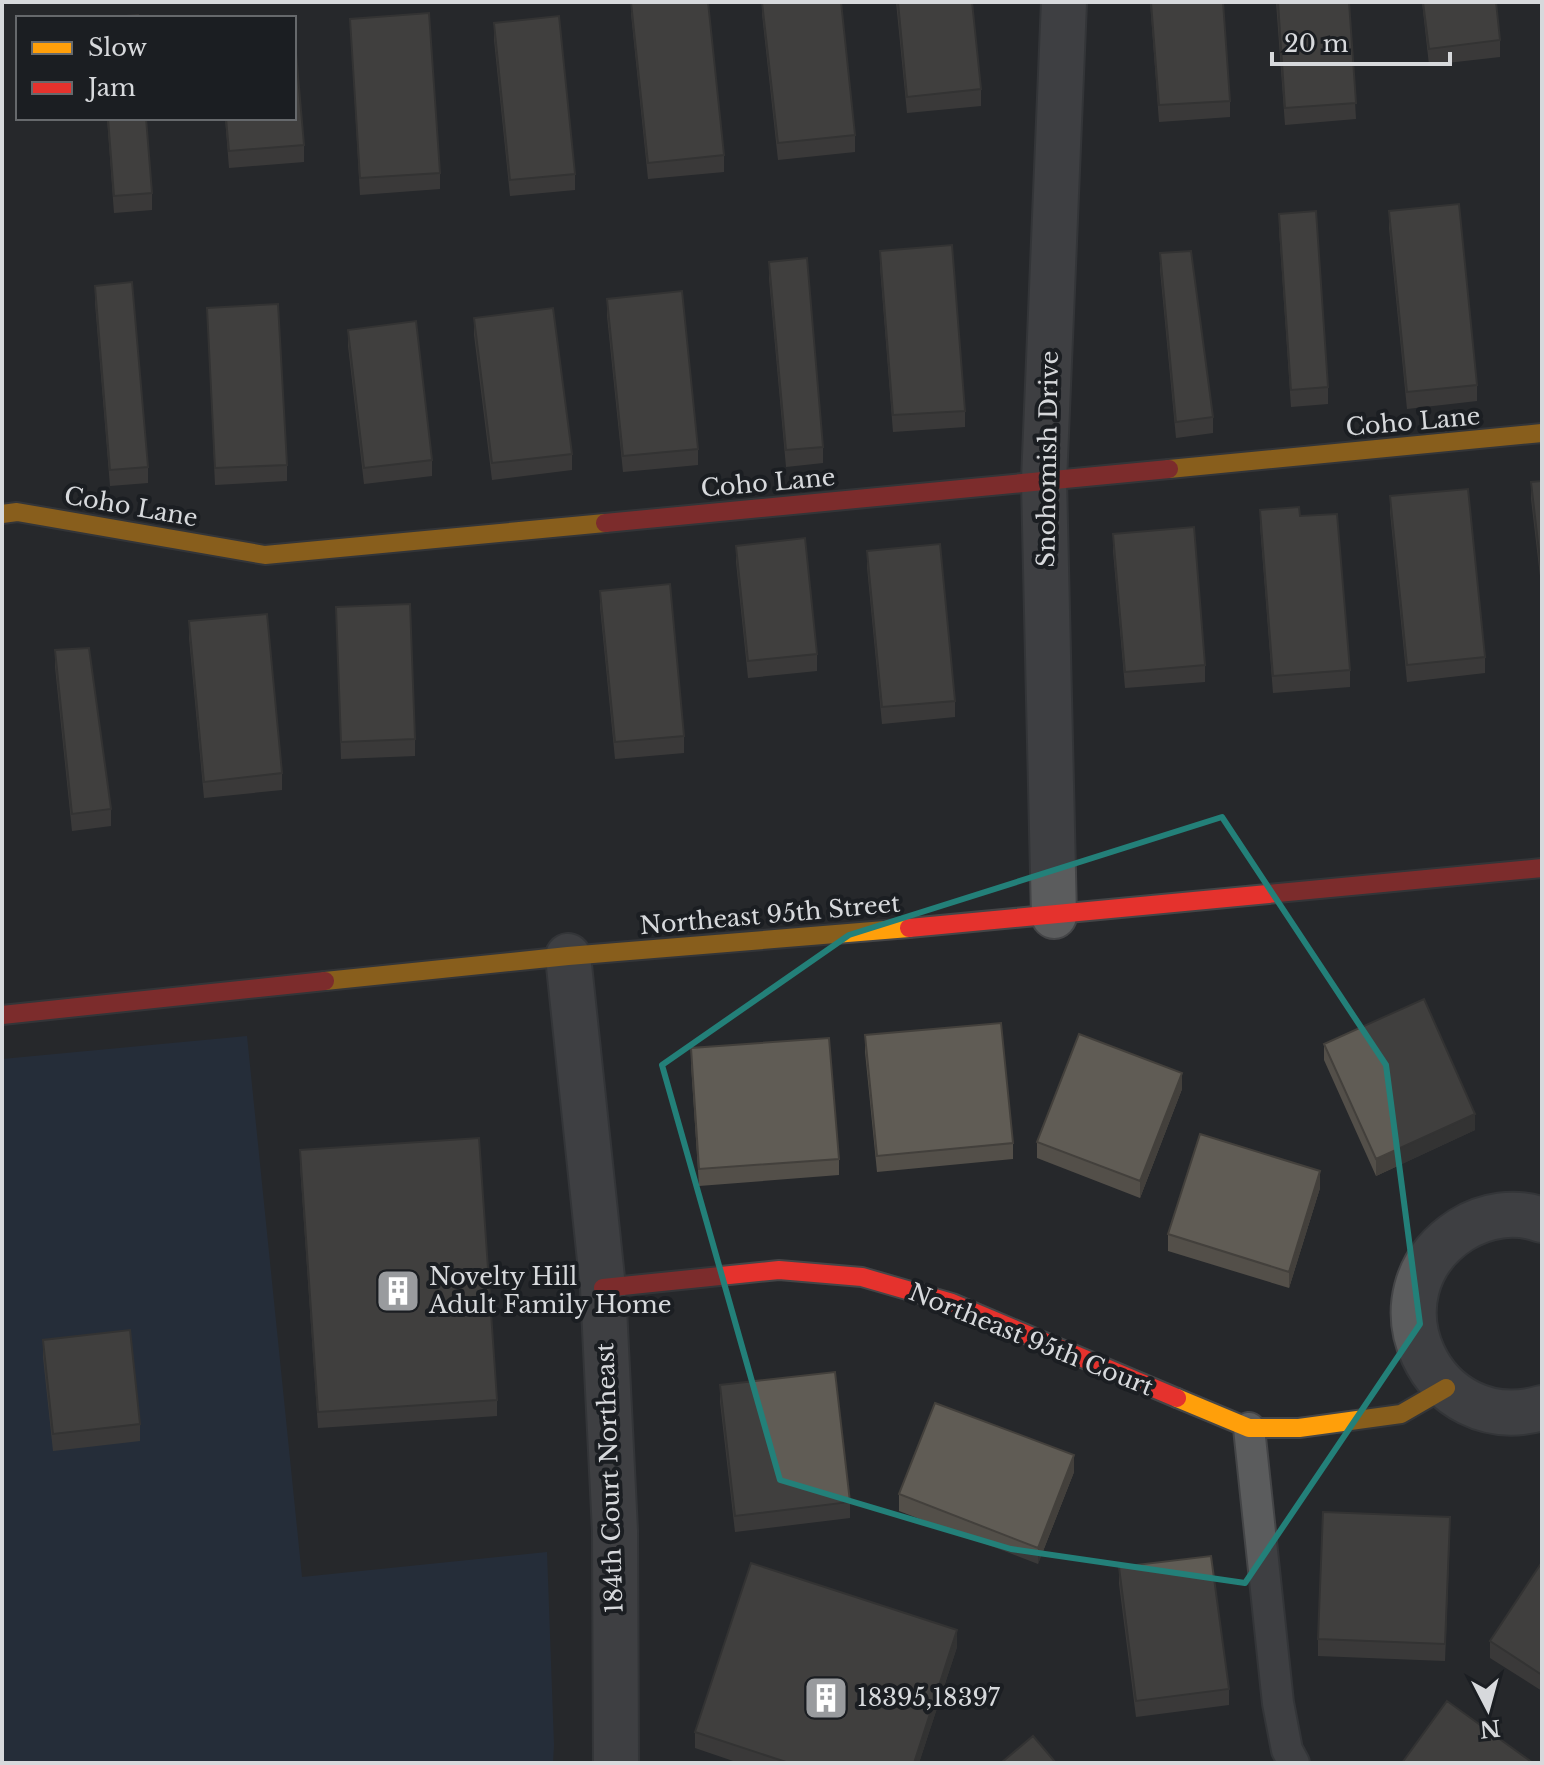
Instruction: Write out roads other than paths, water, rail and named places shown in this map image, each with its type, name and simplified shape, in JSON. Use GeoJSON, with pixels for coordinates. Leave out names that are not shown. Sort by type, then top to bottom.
{"type":"FeatureCollection","features":[{"type":"Feature","properties":{"kind":"street","name":"Snohomish Drive"},"geometry":{"type":"LineString","coordinates":[[1054,916],[1044,481],[1064,2]]}},
{"type":"Feature","properties":{"kind":"street","name":"Coho Lane"},"geometry":{"type":"LineString","coordinates":[[2,514],[17,512],[265,555],[1542,433]]}},
{"type":"Feature","properties":{"kind":"street","name":"Northeast 95th Street"},"geometry":{"type":"LineString","coordinates":[[2,1015],[568,956],[1054,916],[1542,868]]}},
{"type":"Feature","properties":{"kind":"street","name":"184th Court Northeast"},"geometry":{"type":"LineString","coordinates":[[568,956],[603,1288],[615,1531],[616,1763]]}},
{"type":"Feature","properties":{"kind":"street"},"geometry":{"type":"LineString","coordinates":[[1542,1220],[1528,1215],[1499,1215],[1472,1223],[1448,1238],[1429,1259],[1417,1284],[1413,1313],[1417,1342],[1428,1367],[1446,1388],[1470,1404],[1498,1412],[1526,1413],[1542,1408]]}},
{"type":"Feature","properties":{"kind":"street","name":"Northeast 95th Court"},"geometry":{"type":"LineString","coordinates":[[603,1288],[779,1270],[862,1277],[952,1303],[1249,1428],[1299,1428],[1401,1414],[1446,1388]]}},
{"type":"Feature","properties":{"kind":"lane"},"geometry":{"type":"LineString","coordinates":[[1249,1428],[1278,1703],[1287,1750],[1294,1763]]}},
{"type":"Feature","properties":{"kind":"place","name":"Novelty Hill Adult Family Home"},"geometry":{"type":"Point","coordinates":[398,1291]}},
{"type":"Feature","properties":{"kind":"place","name":"18395,18397"},"geometry":{"type":"Point","coordinates":[826,1698]}}]}
